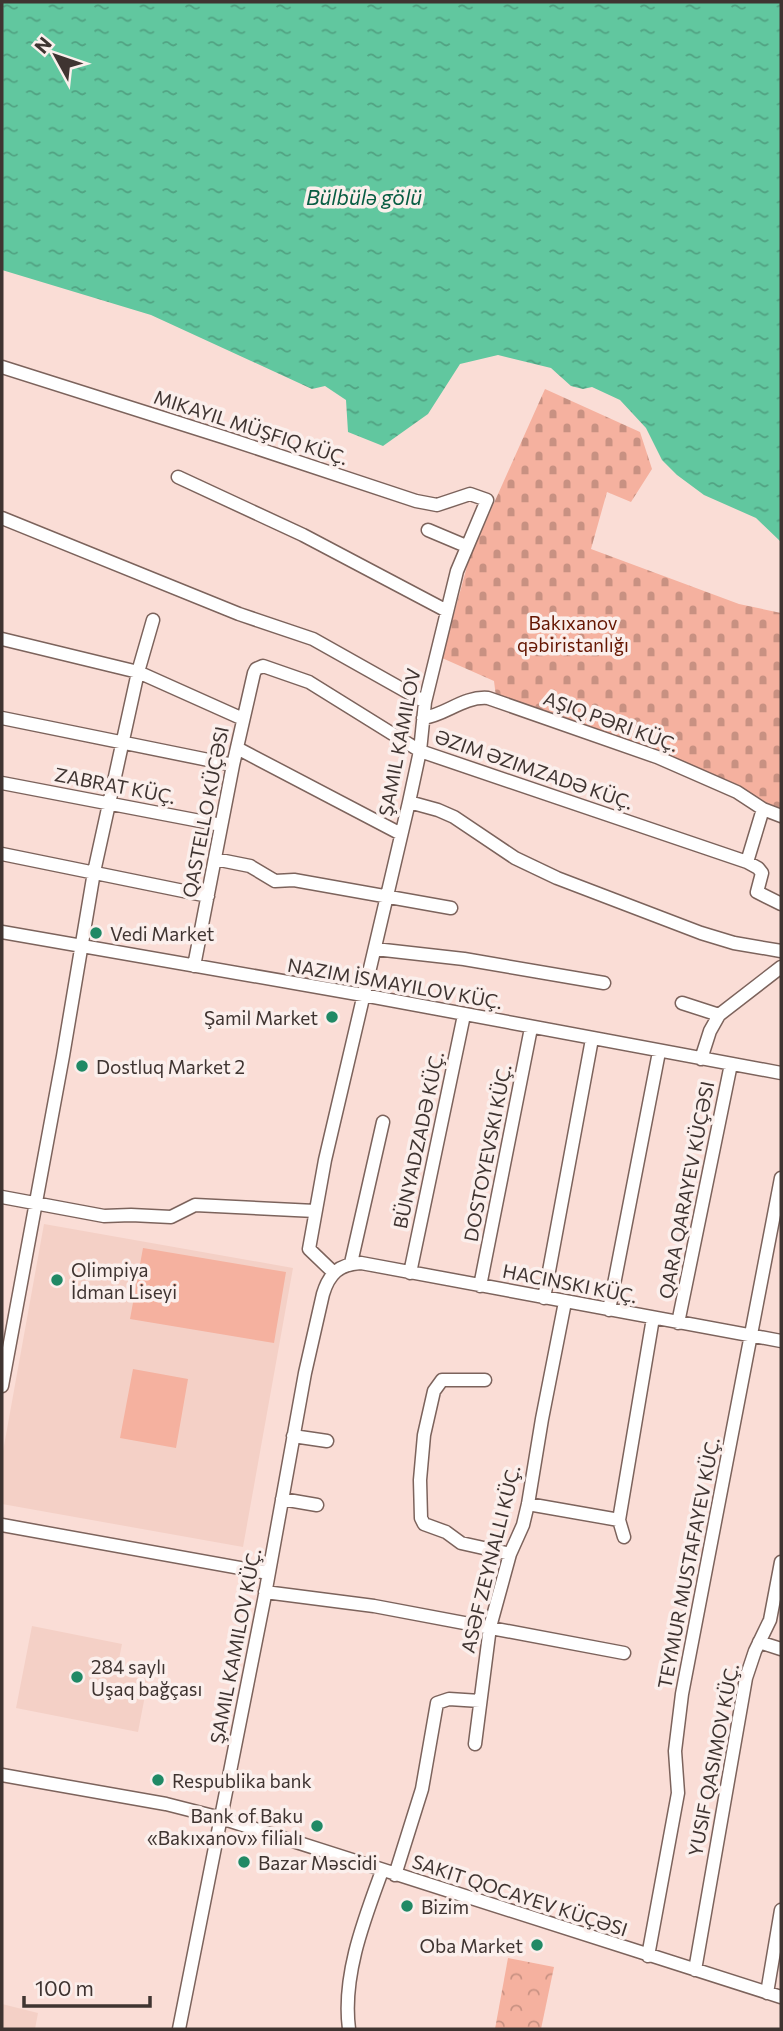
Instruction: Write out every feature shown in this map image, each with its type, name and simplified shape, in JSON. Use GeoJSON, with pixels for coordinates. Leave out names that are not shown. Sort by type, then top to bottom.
{"type":"FeatureCollection","features":[{"type":"Feature","properties":{"kind":"street","name":"ŞAMIL KAMILOV"},"geometry":{"type":"LineString","coordinates":[[2,367],[416,501],[437,505],[470,494],[487,500],[466,546],[447,611],[425,702],[409,802],[363,995]]}},
{"type":"Feature","properties":{"kind":"street"},"geometry":{"type":"LineString","coordinates":[[177,477],[303,535],[447,611]]}},
{"type":"Feature","properties":{"kind":"street","name":"ƏZIM ƏZIMZADƏ KÜÇ."},"geometry":{"type":"LineString","coordinates":[[2,518],[239,614],[313,639],[425,702]]}},
{"type":"Feature","properties":{"kind":"street"},"geometry":{"type":"LineString","coordinates":[[428,530],[466,546]]}},
{"type":"Feature","properties":{"kind":"street"},"geometry":{"type":"LineString","coordinates":[[2,1386],[94,872],[138,672],[153,620]]}},
{"type":"Feature","properties":{"kind":"street"},"geometry":{"type":"LineString","coordinates":[[2,639],[138,672],[243,719]]}},
{"type":"Feature","properties":{"kind":"street","name":"ƏZIM ƏZIMZADƏ KÜÇ."},"geometry":{"type":"LineString","coordinates":[[259,666],[309,682],[419,751],[747,862]]}},
{"type":"Feature","properties":{"kind":"street","name":"QASTELLO KÜÇƏSI"},"geometry":{"type":"LineString","coordinates":[[194,966],[233,765],[254,673],[259,666]]}},
{"type":"Feature","properties":{"kind":"street"},"geometry":{"type":"LineString","coordinates":[[423,719],[466,701],[488,698],[657,757],[737,792],[763,809],[781,816]]}},
{"type":"Feature","properties":{"kind":"street"},"geometry":{"type":"LineString","coordinates":[[2,718],[233,765]]}},
{"type":"Feature","properties":{"kind":"street"},"geometry":{"type":"LineString","coordinates":[[237,748],[401,834]]}},
{"type":"Feature","properties":{"kind":"street","name":"ZABRAT KÜÇ."},"geometry":{"type":"LineString","coordinates":[[2,783],[221,825]]}},
{"type":"Feature","properties":{"kind":"street"},"geometry":{"type":"LineString","coordinates":[[409,802],[454,817],[515,858],[557,878],[701,933],[734,943],[781,951]]}},
{"type":"Feature","properties":{"kind":"street"},"geometry":{"type":"LineString","coordinates":[[763,809],[747,862],[761,873],[757,892],[781,904]]}},
{"type":"Feature","properties":{"kind":"street"},"geometry":{"type":"LineString","coordinates":[[2,854],[208,896]]}},
{"type":"Feature","properties":{"kind":"street"},"geometry":{"type":"LineString","coordinates":[[215,859],[250,866],[275,881],[294,880],[451,908]]}},
{"type":"Feature","properties":{"kind":"street"},"geometry":{"type":"LineString","coordinates":[[2,932],[363,995],[781,1073]]}},
{"type":"Feature","properties":{"kind":"street"},"geometry":{"type":"LineString","coordinates":[[375,949],[464,959],[604,983]]}},
{"type":"Feature","properties":{"kind":"street"},"geometry":{"type":"LineString","coordinates":[[701,1059],[710,1031],[719,1015],[781,967]]}},
{"type":"Feature","properties":{"kind":"street"},"geometry":{"type":"LineString","coordinates":[[363,995],[309,1249],[333,1272],[351,1263],[361,1263],[781,1341]]}},
{"type":"Feature","properties":{"kind":"street"},"geometry":{"type":"LineString","coordinates":[[682,1003],[719,1015]]}},
{"type":"Feature","properties":{"kind":"street","name":"BÜNYADZADƏ KÜÇ."},"geometry":{"type":"LineString","coordinates":[[410,1273],[464,1015]]}},
{"type":"Feature","properties":{"kind":"street","name":"DOSTOYEVSKI KÜÇ."},"geometry":{"type":"LineString","coordinates":[[480,1286],[531,1028]]}},
{"type":"Feature","properties":{"kind":"street"},"geometry":{"type":"LineString","coordinates":[[544,1298],[592,1039]]}},
{"type":"Feature","properties":{"kind":"street"},"geometry":{"type":"LineString","coordinates":[[609,1310],[659,1052]]}},
{"type":"Feature","properties":{"kind":"street","name":"QARA QARAYEV KÜÇƏSI"},"geometry":{"type":"LineString","coordinates":[[678,1323],[731,1064]]}},
{"type":"Feature","properties":{"kind":"street"},"geometry":{"type":"LineString","coordinates":[[351,1263],[383,1122]]}},
{"type":"Feature","properties":{"kind":"street","name":"TEYMUR MUSTAFAYEV KÜÇ."},"geometry":{"type":"LineString","coordinates":[[648,1956],[678,1793],[676,1751],[679,1709],[751,1336],[777,1225],[781,1178]]}},
{"type":"Feature","properties":{"kind":"street"},"geometry":{"type":"LineString","coordinates":[[2,1197],[104,1216],[171,1217],[195,1205],[315,1211]]}},
{"type":"Feature","properties":{"kind":"street","name":"ŞAMIL KAMILOV KÜÇ."},"geometry":{"type":"LineString","coordinates":[[179,2029],[316,1320],[327,1282],[333,1272]]}},
{"type":"Feature","properties":{"kind":"street"},"geometry":{"type":"LineString","coordinates":[[475,1744],[490,1628],[510,1554],[523,1525],[528,1504],[541,1419],[565,1302]]}},
{"type":"Feature","properties":{"kind":"street"},"geometry":{"type":"LineString","coordinates":[[624,1537],[619,1520],[653,1318]]}},
{"type":"Feature","properties":{"kind":"street"},"geometry":{"type":"LineString","coordinates":[[485,1380],[442,1380],[433,1391],[422,1454],[421,1518],[424,1524],[443,1531],[461,1543],[510,1554]]}},
{"type":"Feature","properties":{"kind":"street"},"geometry":{"type":"LineString","coordinates":[[293,1436],[327,1441]]}},
{"type":"Feature","properties":{"kind":"street"},"geometry":{"type":"LineString","coordinates":[[282,1499],[317,1505]]}},
{"type":"Feature","properties":{"kind":"street"},"geometry":{"type":"LineString","coordinates":[[528,1504],[619,1520]]}},
{"type":"Feature","properties":{"kind":"street"},"geometry":{"type":"LineString","coordinates":[[2,1525],[268,1573]]}},
{"type":"Feature","properties":{"kind":"street"},"geometry":{"type":"LineString","coordinates":[[695,1970],[746,1678],[770,1620],[781,1562]]}},
{"type":"Feature","properties":{"kind":"street"},"geometry":{"type":"LineString","coordinates":[[265,1592],[374,1606],[624,1653]]}},
{"type":"Feature","properties":{"kind":"street"},"geometry":{"type":"LineString","coordinates":[[759,1642],[781,1649]]}},
{"type":"Feature","properties":{"kind":"street"},"geometry":{"type":"LineString","coordinates":[[349,2029],[347,2012],[351,1980],[361,1934],[422,1789],[437,1703],[449,1699],[480,1701]]}},
{"type":"Feature","properties":{"kind":"street","name":"SAKIT QOCAYEV KÜÇƏSI"},"geometry":{"type":"LineString","coordinates":[[2,1774],[166,1804],[221,1818],[781,1997]]}},
{"type":"Feature","properties":{"kind":"street"},"geometry":{"type":"LineString","coordinates":[[767,1993],[781,1910]]}},
{"type":"Feature","properties":{"kind":"shaded area"},"geometry":{"type":"Polygon","coordinates":[[[44,1224],[293,1268],[243,1547],[2,1504],[2,1457],[44,1224]]]}},
{"type":"Feature","properties":{"kind":"shaded area","name":"284 saylı Uşaq bağçası"},"geometry":{"type":"Polygon","coordinates":[[[32,1626],[122,1644],[116,1674],[148,1680],[138,1732],[16,1708],[32,1626]]]}},
{"type":"Feature","properties":{"kind":"shaded area"},"geometry":{"type":"Polygon","coordinates":[[[2,2004],[38,2013],[35,2029],[2,2029],[2,2004]]]}},
{"type":"Feature","properties":{"kind":"green space","name":"Bakıxanov qəbiristanlığı"},"geometry":{"type":"Polygon","coordinates":[[[545,389],[640,432],[652,469],[631,502],[607,492],[591,549],[739,604],[781,613],[781,810],[496,697],[494,681],[442,658],[469,559],[545,389]]]}},
{"type":"Feature","properties":{"kind":"green space"},"geometry":{"type":"Polygon","coordinates":[[[143,1248],[286,1272],[274,1343],[130,1319],[143,1248]]]}},
{"type":"Feature","properties":{"kind":"green space"},"geometry":{"type":"Polygon","coordinates":[[[133,1369],[188,1379],[176,1448],[120,1438],[133,1369]]]}},
{"type":"Feature","properties":{"kind":"green space"},"geometry":{"type":"Polygon","coordinates":[[[508,1958],[554,1967],[541,2029],[495,2029],[508,1958]]]}},
{"type":"Feature","properties":{"kind":"water","name":"Bülbülə gölü"},"geometry":{"type":"Polygon","coordinates":[[[2,2],[781,2],[781,542],[756,518],[704,495],[677,475],[662,460],[646,428],[620,400],[592,387],[583,389],[571,386],[551,368],[498,355],[460,364],[428,414],[383,446],[348,432],[346,400],[325,386],[312,389],[151,315],[2,270],[2,2]]]}},
{"type":"Feature","properties":{"kind":"place","name":"Vedi Market"},"geometry":{"type":"Point","coordinates":[96,933]}},
{"type":"Feature","properties":{"kind":"place","name":"Şamil Market"},"geometry":{"type":"Point","coordinates":[332,1017]}},
{"type":"Feature","properties":{"kind":"place","name":"Dostluq Market 2"},"geometry":{"type":"Point","coordinates":[82,1066]}},
{"type":"Feature","properties":{"kind":"place","name":"Olimpiya İdman Liseyi"},"geometry":{"type":"Point","coordinates":[57,1280]}},
{"type":"Feature","properties":{"kind":"place","name":"284 saylı Uşaq bağçası"},"geometry":{"type":"Point","coordinates":[77,1677]}},
{"type":"Feature","properties":{"kind":"place","name":"Respublika bank"},"geometry":{"type":"Point","coordinates":[158,1780]}},
{"type":"Feature","properties":{"kind":"place","name":"Bank of Baku «Bakıxanov» filialı"},"geometry":{"type":"Point","coordinates":[317,1826]}},
{"type":"Feature","properties":{"kind":"place","name":"Bazar Məscidi"},"geometry":{"type":"Point","coordinates":[244,1862]}},
{"type":"Feature","properties":{"kind":"place","name":"Bizim"},"geometry":{"type":"Point","coordinates":[407,1906]}},
{"type":"Feature","properties":{"kind":"place","name":"Oba Market"},"geometry":{"type":"Point","coordinates":[537,1945]}}]}
